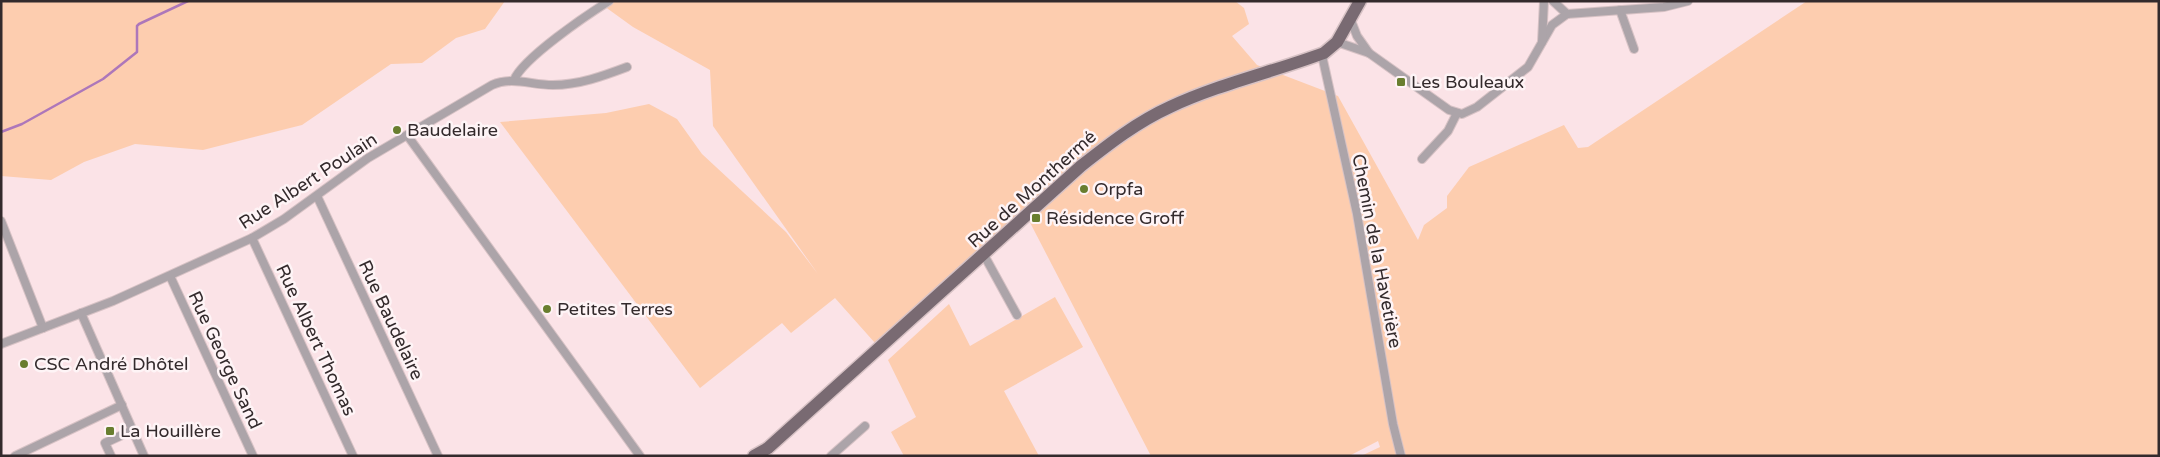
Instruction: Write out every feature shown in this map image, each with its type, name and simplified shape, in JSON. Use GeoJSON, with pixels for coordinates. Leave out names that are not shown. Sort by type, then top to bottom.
{"type":"FeatureCollection","features":[{"type":"Feature","properties":{"kind":"main road","name":"Rue de Monthermé"},"geometry":{"type":"LineString","coordinates":[[754,456],[768,448],[1075,172],[1114,140],[1168,108],[1199,94],[1324,53],[1337,42],[1360,1]]}},
{"type":"Feature","properties":{"kind":"street"},"geometry":{"type":"LineString","coordinates":[[609,1],[534,56],[517,72],[514,80],[551,85],[572,84],[593,80],[628,67]]}},
{"type":"Feature","properties":{"kind":"street"},"geometry":{"type":"LineString","coordinates":[[1542,44],[1544,1]]}},
{"type":"Feature","properties":{"kind":"street"},"geometry":{"type":"LineString","coordinates":[[1553,1],[1567,14]]}},
{"type":"Feature","properties":{"kind":"street"},"geometry":{"type":"LineString","coordinates":[[1337,42],[1369,53],[1449,110],[1462,114],[1477,107],[1528,67],[1552,25],[1567,14],[1620,10],[1688,1]]}},
{"type":"Feature","properties":{"kind":"street"},"geometry":{"type":"LineString","coordinates":[[1620,10],[1634,49]]}},
{"type":"Feature","properties":{"kind":"street"},"geometry":{"type":"LineString","coordinates":[[1350,18],[1357,36],[1369,53]]}},
{"type":"Feature","properties":{"kind":"street","name":"Chemin de la Havetière"},"geometry":{"type":"LineString","coordinates":[[1324,53],[1325,69],[1357,214],[1393,424],[1401,456]]}},
{"type":"Feature","properties":{"kind":"street","name":"Rue Albert Poulain"},"geometry":{"type":"LineString","coordinates":[[1,344],[81,314],[252,238],[317,196],[338,179],[407,135],[492,85],[502,81],[514,80]]}},
{"type":"Feature","properties":{"kind":"street"},"geometry":{"type":"LineString","coordinates":[[1422,159],[1448,131],[1457,113]]}},
{"type":"Feature","properties":{"kind":"street"},"geometry":{"type":"LineString","coordinates":[[407,135],[640,456]]}},
{"type":"Feature","properties":{"kind":"street","name":"Rue Baudelaire"},"geometry":{"type":"LineString","coordinates":[[317,196],[438,456]]}},
{"type":"Feature","properties":{"kind":"street"},"geometry":{"type":"LineString","coordinates":[[1,221],[43,328]]}},
{"type":"Feature","properties":{"kind":"street","name":"Rue Albert Thomas"},"geometry":{"type":"LineString","coordinates":[[252,238],[353,456]]}},
{"type":"Feature","properties":{"kind":"street"},"geometry":{"type":"LineString","coordinates":[[984,255],[1017,315]]}},
{"type":"Feature","properties":{"kind":"street","name":"Rue George Sand"},"geometry":{"type":"LineString","coordinates":[[170,276],[253,456]]}},
{"type":"Feature","properties":{"kind":"street"},"geometry":{"type":"LineString","coordinates":[[81,314],[133,430],[141,455]]}},
{"type":"Feature","properties":{"kind":"street"},"geometry":{"type":"LineString","coordinates":[[18,455],[122,405]]}},
{"type":"Feature","properties":{"kind":"street"},"geometry":{"type":"LineString","coordinates":[[831,456],[865,426]]}},
{"type":"Feature","properties":{"kind":"street"},"geometry":{"type":"LineString","coordinates":[[111,456],[105,443],[133,430]]}},
{"type":"Feature","properties":{"kind":"shaded area"},"geometry":{"type":"Polygon","coordinates":[[[1,1],[505,1],[485,29],[456,38],[422,63],[391,64],[302,125],[203,150],[135,144],[84,162],[51,180],[1,176],[1,1]]]}},
{"type":"Feature","properties":{"kind":"shaded area"},"geometry":{"type":"Polygon","coordinates":[[[597,1],[1235,1],[1244,8],[1249,24],[1232,36],[1257,65],[1338,96],[1418,240],[1424,225],[1447,208],[1447,196],[1469,167],[1564,125],[1578,148],[1588,147],[1807,1],[2159,1],[2159,456],[1361,456],[1380,447],[1378,441],[1349,456],[1151,456],[1023,209],[875,343],[835,298],[791,333],[782,323],[700,388],[500,122],[606,113],[649,104],[677,119],[702,154],[786,232],[818,274],[713,126],[710,70],[633,27],[597,1]]]}},
{"type":"Feature","properties":{"kind":"shaded area"},"geometry":{"type":"Polygon","coordinates":[[[1055,297],[1083,347],[1004,391],[1039,456],[904,456],[891,432],[916,417],[888,360],[949,304],[970,346],[1055,297]]]}},
{"type":"Feature","properties":{"kind":"waterway"},"geometry":{"type":"LineString","coordinates":[[1,132],[22,124],[103,79],[137,52],[137,26],[139,24],[188,1]]}},
{"type":"Feature","properties":{"kind":"place","name":"Les Bouleaux"},"geometry":{"type":"Point","coordinates":[1401,82]}},
{"type":"Feature","properties":{"kind":"place","name":"Baudelaire"},"geometry":{"type":"Point","coordinates":[397,130]}},
{"type":"Feature","properties":{"kind":"place","name":"Orpfa"},"geometry":{"type":"Point","coordinates":[1084,189]}},
{"type":"Feature","properties":{"kind":"place","name":"Résidence Groff"},"geometry":{"type":"Point","coordinates":[1036,218]}},
{"type":"Feature","properties":{"kind":"place","name":"Petites Terres"},"geometry":{"type":"Point","coordinates":[547,309]}},
{"type":"Feature","properties":{"kind":"place","name":"CSC André Dhôtel"},"geometry":{"type":"Point","coordinates":[24,364]}},
{"type":"Feature","properties":{"kind":"place","name":"La Houillère"},"geometry":{"type":"Point","coordinates":[110,431]}}]}
